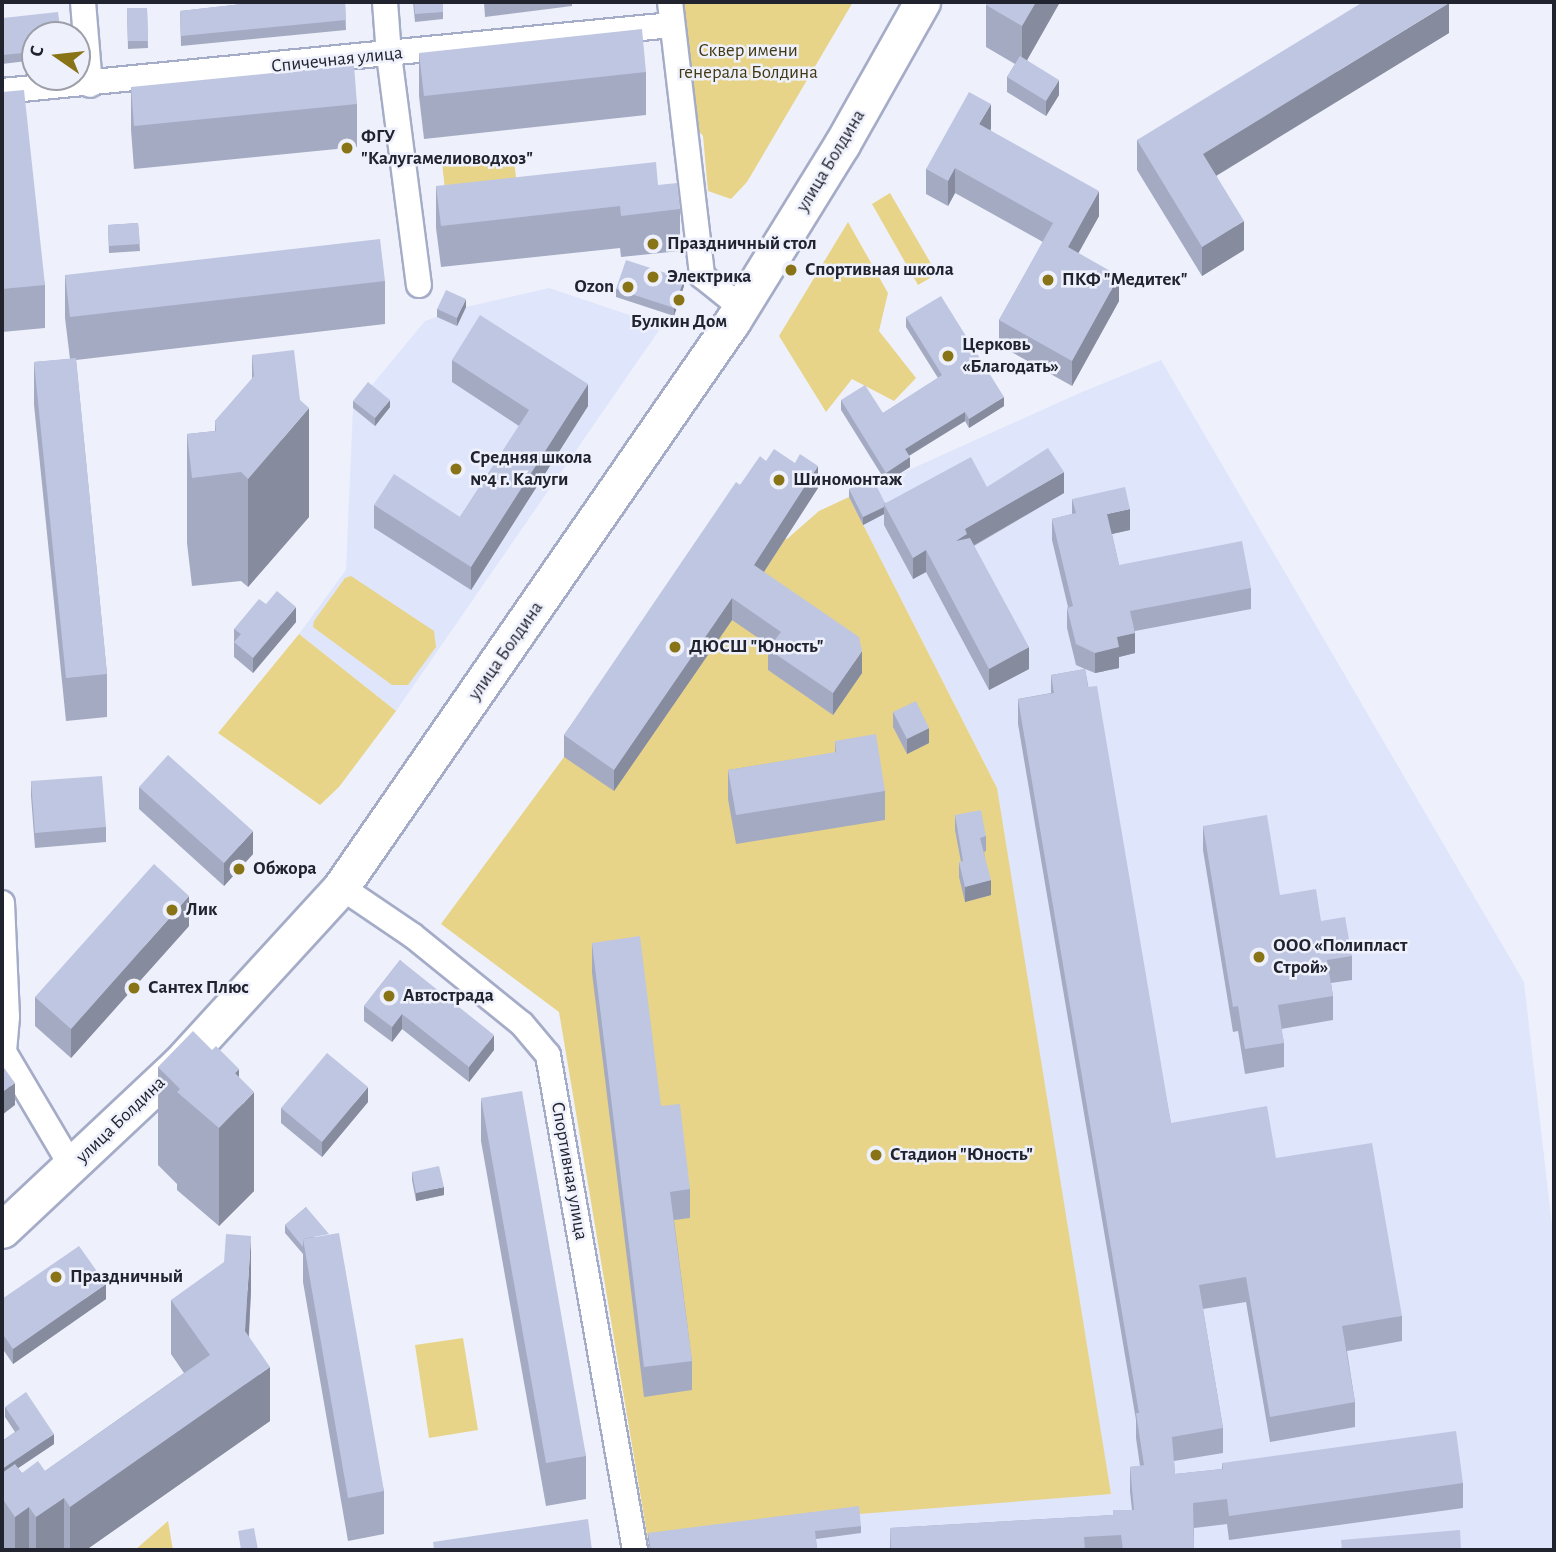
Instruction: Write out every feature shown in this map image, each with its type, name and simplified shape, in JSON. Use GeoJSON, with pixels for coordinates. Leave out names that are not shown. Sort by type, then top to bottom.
{"type":"FeatureCollection","features":[{"type":"Feature","properties":{"kind":"main road","name":"улица Болдина"},"geometry":{"type":"LineString","coordinates":[[2,1230],[180,1063],[341,887],[741,308],[842,144],[922,2]]}},
{"type":"Feature","properties":{"kind":"street"},"geometry":{"type":"LineString","coordinates":[[83,2],[85,21]]}},
{"type":"Feature","properties":{"kind":"street"},"geometry":{"type":"LineString","coordinates":[[385,2],[389,55],[419,285]]}},
{"type":"Feature","properties":{"kind":"street"},"geometry":{"type":"LineString","coordinates":[[671,13],[702,276],[741,308]]}},
{"type":"Feature","properties":{"kind":"street","name":"Спичечная улица"},"geometry":{"type":"LineString","coordinates":[[91,85],[389,55],[671,13]]}},
{"type":"Feature","properties":{"kind":"street","name":"Спичечная улица"},"geometry":{"type":"LineString","coordinates":[[2,91],[21,90]]}},
{"type":"Feature","properties":{"kind":"street","name":"Спортивная улица"},"geometry":{"type":"LineString","coordinates":[[341,887],[412,934],[512,1016],[548,1055],[635,1550]]}},
{"type":"Feature","properties":{"kind":"street"},"geometry":{"type":"LineString","coordinates":[[2,903],[7,1017],[4,1052],[72,1167]]}},
{"type":"Feature","properties":{"kind":"shaded area","name":"Средняя школа №4 г. Калуги"},"geometry":{"type":"Polygon","coordinates":[[[549,288],[662,326],[396,711],[299,634],[346,570],[353,408],[425,321],[466,307],[549,288]]]}},
{"type":"Feature","properties":{"kind":"shaded area"},"geometry":{"type":"Polygon","coordinates":[[[1161,360],[1524,982],[1554,1243],[1554,1550],[650,1550],[648,1540],[859,1514],[997,788],[849,497],[1082,392],[1161,360]]]}},
{"type":"Feature","properties":{"kind":"green space","name":"Сквер имени генерала Болдина"},"geometry":{"type":"Polygon","coordinates":[[[683,2],[853,2],[747,182],[731,199],[708,191],[703,136],[692,123],[683,2]]]}},
{"type":"Feature","properties":{"kind":"green space"},"geometry":{"type":"Polygon","coordinates":[[[513,154],[518,192],[446,200],[442,162],[513,154]]]}},
{"type":"Feature","properties":{"kind":"green space"},"geometry":{"type":"Polygon","coordinates":[[[890,193],[937,274],[918,285],[872,204],[890,193]]]}},
{"type":"Feature","properties":{"kind":"green space"},"geometry":{"type":"Polygon","coordinates":[[[848,222],[888,293],[879,331],[916,378],[894,401],[852,379],[826,412],[779,336],[848,222]]]}},
{"type":"Feature","properties":{"kind":"green space"},"geometry":{"type":"Polygon","coordinates":[[[849,497],[997,788],[1111,1494],[859,1514],[648,1540],[559,1012],[441,924],[564,757],[736,504],[787,539],[819,511],[849,497]]]}},
{"type":"Feature","properties":{"kind":"green space"},"geometry":{"type":"Polygon","coordinates":[[[351,576],[434,631],[436,647],[408,685],[392,685],[313,627],[314,621],[345,578],[351,576]]]}},
{"type":"Feature","properties":{"kind":"green space"},"geometry":{"type":"Polygon","coordinates":[[[299,634],[396,711],[339,787],[320,805],[218,733],[299,634]]]}},
{"type":"Feature","properties":{"kind":"green space"},"geometry":{"type":"Polygon","coordinates":[[[463,1338],[478,1430],[429,1438],[415,1345],[463,1338]]]}},
{"type":"Feature","properties":{"kind":"green space"},"geometry":{"type":"Polygon","coordinates":[[[168,1521],[173,1550],[135,1550],[168,1521]]]}},
{"type":"Feature","properties":{"kind":"building"},"geometry":{"type":"Polygon","coordinates":[[[251,2],[345,2],[346,20],[181,36],[180,11],[251,2]]]}},
{"type":"Feature","properties":{"kind":"building"},"geometry":{"type":"Polygon","coordinates":[[[414,2],[443,2],[443,12],[415,14],[414,2]]]}},
{"type":"Feature","properties":{"kind":"building"},"geometry":{"type":"Polygon","coordinates":[[[987,2],[1036,2],[1022,26],[986,5],[987,2]]]}},
{"type":"Feature","properties":{"kind":"building"},"geometry":{"type":"Polygon","coordinates":[[[1363,2],[1449,3],[1203,154],[1244,221],[1202,247],[1137,140],[1363,2]]]}},
{"type":"Feature","properties":{"kind":"building"},"geometry":{"type":"Polygon","coordinates":[[[2,7],[3,18],[58,12],[59,21],[21,21],[21,53],[2,55],[2,7]]]}},
{"type":"Feature","properties":{"kind":"building"},"geometry":{"type":"Polygon","coordinates":[[[127,8],[147,8],[148,41],[128,41],[127,8]]]}},
{"type":"Feature","properties":{"kind":"building"},"geometry":{"type":"Polygon","coordinates":[[[642,29],[646,72],[424,96],[419,53],[642,29]]]}},
{"type":"Feature","properties":{"kind":"building"},"geometry":{"type":"Polygon","coordinates":[[[1020,56],[1059,80],[1046,101],[1007,77],[1020,56]]]}},
{"type":"Feature","properties":{"kind":"building"},"geometry":{"type":"Polygon","coordinates":[[[354,65],[357,104],[134,126],[131,87],[354,65]]]}},
{"type":"Feature","properties":{"kind":"building"},"geometry":{"type":"Polygon","coordinates":[[[24,91],[45,285],[2,289],[2,92],[24,91]]]}},
{"type":"Feature","properties":{"kind":"building"},"geometry":{"type":"Polygon","coordinates":[[[969,92],[991,104],[979,124],[1099,191],[1068,247],[1119,276],[1072,361],[999,320],[1053,223],[955,168],[948,181],[926,169],[969,92]]]}},
{"type":"Feature","properties":{"kind":"building"},"geometry":{"type":"Polygon","coordinates":[[[656,162],[658,185],[677,183],[680,209],[621,216],[620,206],[441,226],[436,186],[656,162]]]}},
{"type":"Feature","properties":{"kind":"building"},"geometry":{"type":"Polygon","coordinates":[[[138,223],[140,244],[109,246],[108,225],[138,223]]]}},
{"type":"Feature","properties":{"kind":"building"},"geometry":{"type":"Polygon","coordinates":[[[380,239],[385,281],[70,317],[65,275],[380,239]]]}},
{"type":"Feature","properties":{"kind":"building"},"geometry":{"type":"Polygon","coordinates":[[[626,260],[684,279],[674,308],[616,289],[626,260]]]}},
{"type":"Feature","properties":{"kind":"building"},"geometry":{"type":"Polygon","coordinates":[[[446,290],[466,299],[457,318],[437,309],[446,290]]]}},
{"type":"Feature","properties":{"kind":"building"},"geometry":{"type":"Polygon","coordinates":[[[941,296],[1004,397],[969,419],[965,412],[905,449],[910,457],[886,473],[841,400],[865,385],[883,413],[942,375],[906,317],[941,296]]]}},
{"type":"Feature","properties":{"kind":"building"},"geometry":{"type":"Polygon","coordinates":[[[480,315],[588,384],[471,567],[374,505],[394,474],[460,517],[529,410],[452,360],[480,315]]]}},
{"type":"Feature","properties":{"kind":"building"},"geometry":{"type":"Polygon","coordinates":[[[294,350],[300,400],[309,408],[248,479],[241,472],[192,478],[187,434],[216,431],[215,421],[254,376],[252,355],[294,350]]]}},
{"type":"Feature","properties":{"kind":"building"},"geometry":{"type":"Polygon","coordinates":[[[76,358],[107,674],[66,678],[34,362],[76,358]]]}},
{"type":"Feature","properties":{"kind":"building"},"geometry":{"type":"Polygon","coordinates":[[[368,382],[390,400],[375,418],[353,401],[368,382]]]}},
{"type":"Feature","properties":{"kind":"building"},"geometry":{"type":"Polygon","coordinates":[[[1048,448],[1064,472],[965,529],[967,534],[956,541],[970,538],[1029,647],[989,669],[926,550],[913,558],[884,504],[971,457],[987,487],[1048,448]]]}},
{"type":"Feature","properties":{"kind":"building","name":"ДЮСШ \"Юность\""},"geometry":{"type":"Polygon","coordinates":[[[774,449],[795,463],[800,454],[818,466],[754,565],[859,637],[862,651],[833,693],[768,649],[781,632],[732,598],[614,770],[564,735],[736,482],[740,485],[760,456],[766,461],[774,449]]]}},
{"type":"Feature","properties":{"kind":"building"},"geometry":{"type":"Polygon","coordinates":[[[872,477],[885,503],[884,507],[863,517],[849,489],[872,477]]]}},
{"type":"Feature","properties":{"kind":"building"},"geometry":{"type":"Polygon","coordinates":[[[1125,487],[1130,509],[1107,514],[1119,565],[1242,541],[1251,588],[1130,611],[1135,633],[1117,637],[1119,647],[1095,653],[1076,644],[1067,608],[1073,606],[1052,519],[1076,513],[1072,499],[1125,487]]]}},
{"type":"Feature","properties":{"kind":"building"},"geometry":{"type":"Polygon","coordinates":[[[277,591],[296,607],[253,658],[234,642],[241,634],[234,629],[259,599],[266,604],[277,591]]]}},
{"type":"Feature","properties":{"kind":"building"},"geometry":{"type":"Polygon","coordinates":[[[1085,669],[1088,687],[1097,686],[1171,1123],[1267,1106],[1276,1158],[1372,1143],[1402,1316],[1342,1326],[1355,1402],[1270,1417],[1246,1277],[1199,1285],[1223,1428],[1172,1437],[1175,1474],[1223,1469],[1222,1463],[1456,1431],[1463,1483],[1229,1516],[1227,1499],[1193,1503],[1194,1550],[1123,1550],[1121,1535],[1084,1537],[1085,1550],[891,1550],[890,1528],[1113,1515],[1113,1510],[1134,1510],[1130,1467],[1144,1465],[1136,1413],[1139,1413],[1018,699],[1054,693],[1051,675],[1085,669]]]}},
{"type":"Feature","properties":{"kind":"building"},"geometry":{"type":"Polygon","coordinates":[[[916,701],[929,728],[907,739],[893,712],[916,701]]]}},
{"type":"Feature","properties":{"kind":"building"},"geometry":{"type":"Polygon","coordinates":[[[876,734],[885,791],[736,815],[728,770],[836,752],[835,741],[876,734]]]}},
{"type":"Feature","properties":{"kind":"building"},"geometry":{"type":"Polygon","coordinates":[[[168,755],[253,831],[224,863],[139,787],[168,755]]]}},
{"type":"Feature","properties":{"kind":"building"},"geometry":{"type":"Polygon","coordinates":[[[102,776],[106,827],[35,833],[31,781],[102,776]]]}},
{"type":"Feature","properties":{"kind":"building"},"geometry":{"type":"Polygon","coordinates":[[[981,810],[986,836],[980,838],[991,880],[965,887],[959,862],[963,861],[955,815],[981,810]]]}},
{"type":"Feature","properties":{"kind":"building"},"geometry":{"type":"Polygon","coordinates":[[[1267,815],[1280,895],[1316,889],[1321,921],[1345,917],[1352,956],[1327,960],[1333,996],[1278,1005],[1284,1043],[1245,1049],[1238,1006],[1233,1007],[1203,826],[1267,815]]]}},
{"type":"Feature","properties":{"kind":"building"},"geometry":{"type":"Polygon","coordinates":[[[154,864],[189,896],[71,1029],[35,997],[154,864]]]}},
{"type":"Feature","properties":{"kind":"building"},"geometry":{"type":"Polygon","coordinates":[[[640,936],[661,1106],[680,1104],[690,1189],[670,1192],[692,1361],[644,1367],[592,943],[640,936]]]}},
{"type":"Feature","properties":{"kind":"building"},"geometry":{"type":"Polygon","coordinates":[[[400,960],[494,1035],[469,1067],[402,1014],[392,1027],[364,1006],[400,960]]]}},
{"type":"Feature","properties":{"kind":"building"},"geometry":{"type":"Polygon","coordinates":[[[193,1031],[212,1050],[216,1046],[239,1069],[235,1073],[254,1092],[219,1128],[177,1092],[180,1089],[158,1067],[193,1031]]]}},
{"type":"Feature","properties":{"kind":"building"},"geometry":{"type":"Polygon","coordinates":[[[327,1053],[368,1087],[322,1142],[281,1108],[327,1053]]]}},
{"type":"Feature","properties":{"kind":"building"},"geometry":{"type":"Polygon","coordinates":[[[2,1065],[15,1083],[2,1092],[2,1065]]]}},
{"type":"Feature","properties":{"kind":"building"},"geometry":{"type":"Polygon","coordinates":[[[522,1091],[586,1456],[546,1463],[481,1098],[522,1091]]]}},
{"type":"Feature","properties":{"kind":"building"},"geometry":{"type":"Polygon","coordinates":[[[439,1166],[444,1187],[416,1193],[412,1172],[439,1166]]]}},
{"type":"Feature","properties":{"kind":"building"},"geometry":{"type":"Polygon","coordinates":[[[306,1207],[329,1234],[303,1239],[303,1247],[285,1225],[306,1207]]]}},
{"type":"Feature","properties":{"kind":"building"},"geometry":{"type":"Polygon","coordinates":[[[339,1233],[384,1491],[348,1498],[303,1239],[339,1233]]]}},
{"type":"Feature","properties":{"kind":"building"},"geometry":{"type":"Polygon","coordinates":[[[226,1234],[251,1236],[245,1331],[270,1367],[70,1507],[64,1498],[36,1517],[29,1507],[15,1517],[2,1498],[2,1473],[15,1464],[22,1473],[38,1461],[45,1471],[210,1355],[171,1300],[224,1262],[226,1234]]]}},
{"type":"Feature","properties":{"kind":"building"},"geometry":{"type":"Polygon","coordinates":[[[79,1246],[106,1284],[13,1349],[2,1333],[2,1299],[79,1246]]]}},
{"type":"Feature","properties":{"kind":"building"},"geometry":{"type":"Polygon","coordinates":[[[26,1392],[54,1434],[2,1469],[2,1441],[20,1429],[5,1407],[26,1392]]]}},
{"type":"Feature","properties":{"kind":"building"},"geometry":{"type":"Polygon","coordinates":[[[859,1506],[861,1526],[815,1531],[817,1550],[651,1550],[648,1533],[859,1506]]]}},
{"type":"Feature","properties":{"kind":"building"},"geometry":{"type":"Polygon","coordinates":[[[588,1519],[592,1550],[434,1550],[433,1542],[588,1519]]]}},
{"type":"Feature","properties":{"kind":"building"},"geometry":{"type":"Polygon","coordinates":[[[254,1528],[258,1550],[241,1550],[238,1531],[254,1528]]]}},
{"type":"Feature","properties":{"kind":"building"},"geometry":{"type":"Polygon","coordinates":[[[1460,1530],[1461,1550],[1342,1550],[1341,1540],[1460,1530]]]}},
{"type":"Feature","properties":{"kind":"place","name":"ФГУ \"Калугамелиоводхоз\""},"geometry":{"type":"Point","coordinates":[347,148]}},
{"type":"Feature","properties":{"kind":"place","name":"Праздничный стол"},"geometry":{"type":"Point","coordinates":[653,244]}},
{"type":"Feature","properties":{"kind":"place","name":"Спортивная школа"},"geometry":{"type":"Point","coordinates":[791,270]}},
{"type":"Feature","properties":{"kind":"place","name":"Электрика"},"geometry":{"type":"Point","coordinates":[653,277]}},
{"type":"Feature","properties":{"kind":"place","name":"ПКФ \"Медитек\""},"geometry":{"type":"Point","coordinates":[1048,280]}},
{"type":"Feature","properties":{"kind":"place","name":"Ozon"},"geometry":{"type":"Point","coordinates":[628,287]}},
{"type":"Feature","properties":{"kind":"place","name":"Булкин Дом"},"geometry":{"type":"Point","coordinates":[679,300]}},
{"type":"Feature","properties":{"kind":"place","name":"Церковь «Благодать»"},"geometry":{"type":"Point","coordinates":[948,356]}},
{"type":"Feature","properties":{"kind":"place","name":"Средняя школа №4 г. Калуги"},"geometry":{"type":"Point","coordinates":[456,469]}},
{"type":"Feature","properties":{"kind":"place","name":"Шиномонтаж"},"geometry":{"type":"Point","coordinates":[779,480]}},
{"type":"Feature","properties":{"kind":"place","name":"ДЮСШ \"Юность\""},"geometry":{"type":"Point","coordinates":[675,647]}},
{"type":"Feature","properties":{"kind":"place","name":"Обжора"},"geometry":{"type":"Point","coordinates":[239,869]}},
{"type":"Feature","properties":{"kind":"place","name":"Лик"},"geometry":{"type":"Point","coordinates":[172,910]}},
{"type":"Feature","properties":{"kind":"place","name":"ООО «Полипласт Строй»"},"geometry":{"type":"Point","coordinates":[1259,957]}},
{"type":"Feature","properties":{"kind":"place","name":"Сантех Плюс"},"geometry":{"type":"Point","coordinates":[134,988]}},
{"type":"Feature","properties":{"kind":"place","name":"Автострада"},"geometry":{"type":"Point","coordinates":[389,996]}},
{"type":"Feature","properties":{"kind":"place","name":"Стадион \"Юность\""},"geometry":{"type":"Point","coordinates":[876,1155]}},
{"type":"Feature","properties":{"kind":"place","name":"Праздничный"},"geometry":{"type":"Point","coordinates":[56,1277]}}]}
